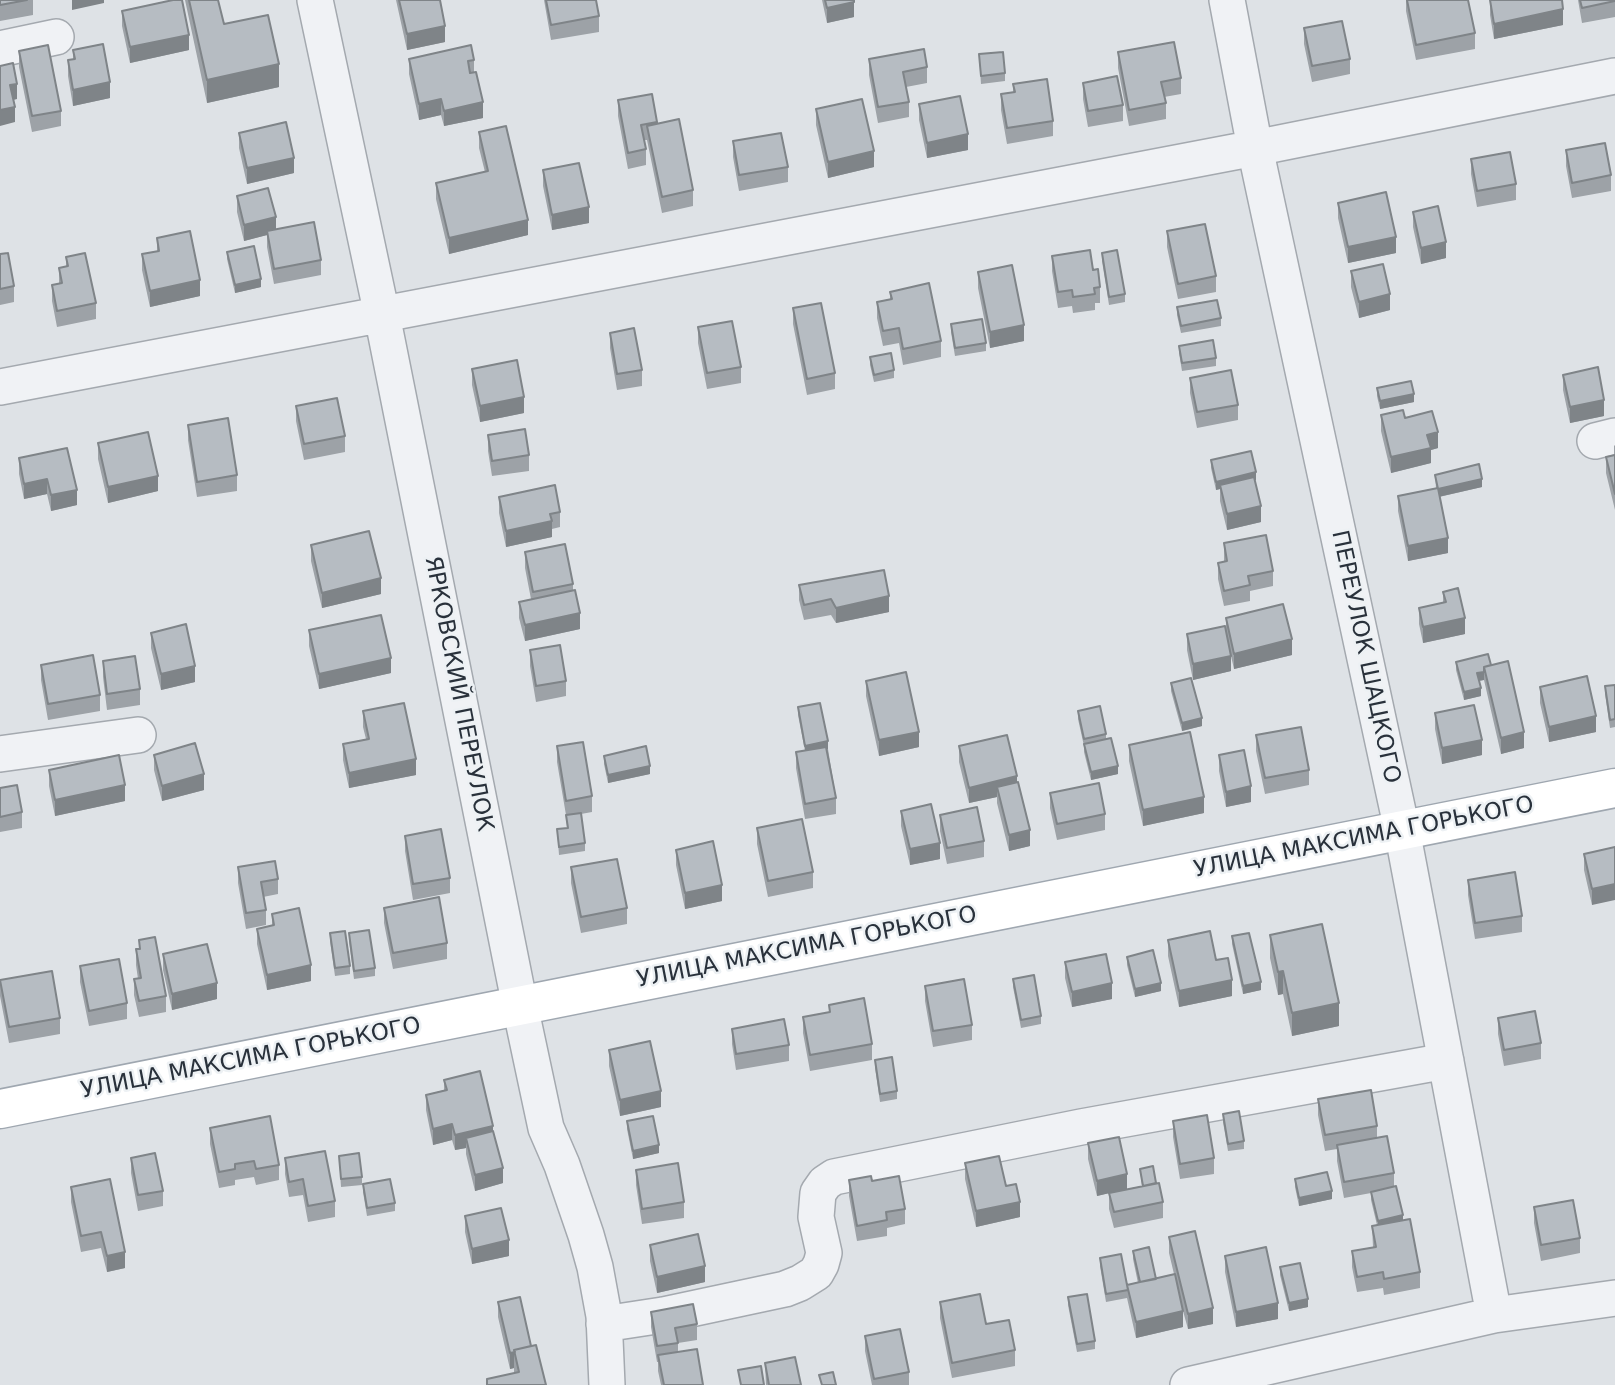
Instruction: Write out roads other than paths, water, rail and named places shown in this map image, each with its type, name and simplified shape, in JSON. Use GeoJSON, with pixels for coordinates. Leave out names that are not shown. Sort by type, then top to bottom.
{"type":"FeatureCollection","features":[{"type":"Feature","properties":{"kind":"main road","name":"УЛИЦА МАКСИМА ГОРЬКОГО"},"geometry":{"type":"LineString","coordinates":[[0,1110],[1615,788]]}},
{"type":"Feature","properties":{"kind":"street","name":"ЯРКОВСКИЙ ПЕРЕУЛОК"},"geometry":{"type":"LineString","coordinates":[[315,0],[382,315],[546,1128],[562,1165],[595,1267],[604,1324],[607,1385]]}},
{"type":"Feature","properties":{"kind":"street","name":"ПЕРЕУЛОК ШАЦКОГО"},"geometry":{"type":"LineString","coordinates":[[1227,0],[1255,148],[1402,830],[1494,1315]]}},
{"type":"Feature","properties":{"kind":"street"},"geometry":{"type":"LineString","coordinates":[[0,49],[56,37]]}},
{"type":"Feature","properties":{"kind":"street"},"geometry":{"type":"LineString","coordinates":[[0,387],[1255,148],[1615,76]]}},
{"type":"Feature","properties":{"kind":"street"},"geometry":{"type":"LineString","coordinates":[[0,754],[138,735]]}},
{"type":"Feature","properties":{"kind":"street"},"geometry":{"type":"LineString","coordinates":[[604,1324],[663,1315],[785,1289],[816,1273],[824,1253],[816,1217],[818,1193],[825,1182],[834,1177],[1082,1127],[1446,1061]]}},
{"type":"Feature","properties":{"kind":"street"},"geometry":{"type":"LineString","coordinates":[[1188,1385],[1494,1315],[1615,1298]]}}]}
